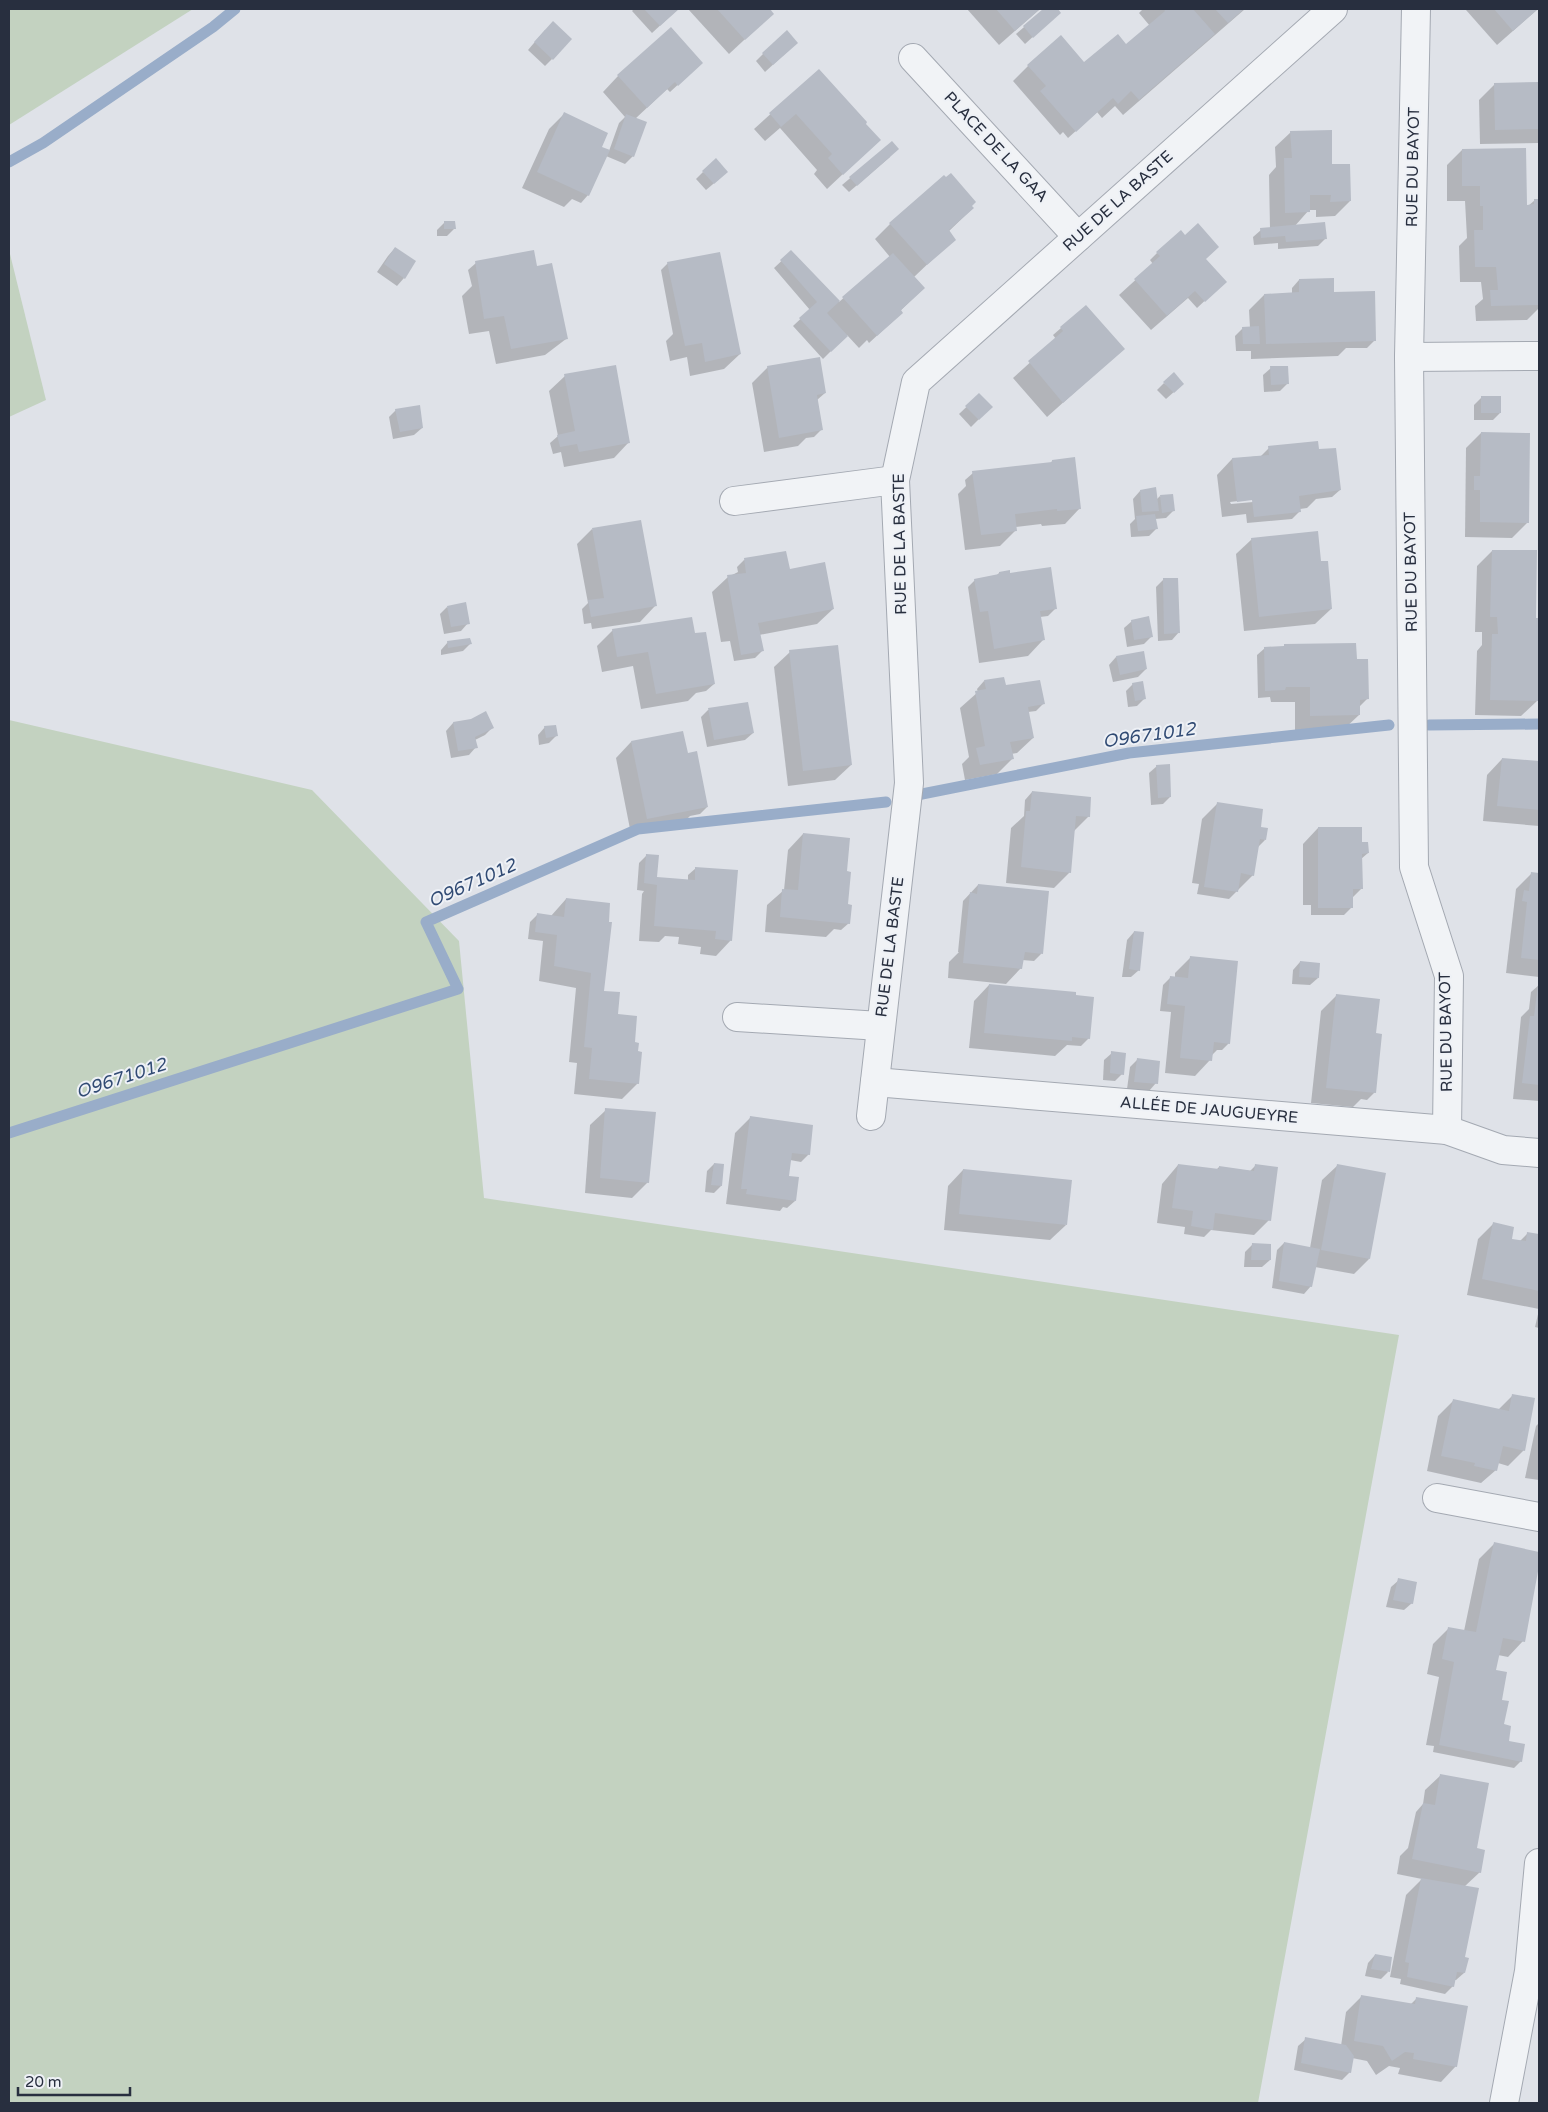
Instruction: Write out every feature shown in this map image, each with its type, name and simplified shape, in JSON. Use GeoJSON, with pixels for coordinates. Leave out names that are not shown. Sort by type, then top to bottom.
{"type":"FeatureCollection","features":[{"type":"Feature","properties":{"kind":"street","name":"RUE DE LA BASTE"},"geometry":{"type":"LineString","coordinates":[[871,1116],[909,782],[895,480],[916,382],[1334,9]]}},
{"type":"Feature","properties":{"kind":"street","name":"RUE DU BAYOT"},"geometry":{"type":"LineString","coordinates":[[1416,9],[1409,357],[1414,867],[1449,976],[1447,1130]]}},
{"type":"Feature","properties":{"kind":"street","name":"PLACE DE LA GAA"},"geometry":{"type":"LineString","coordinates":[[913,58],[1078,237]]}},
{"type":"Feature","properties":{"kind":"street"},"geometry":{"type":"LineString","coordinates":[[1409,357],[1539,356]]}},
{"type":"Feature","properties":{"kind":"street"},"geometry":{"type":"LineString","coordinates":[[734,501],[895,480]]}},
{"type":"Feature","properties":{"kind":"street"},"geometry":{"type":"LineString","coordinates":[[737,1016],[880,1026]]}},
{"type":"Feature","properties":{"kind":"street","name":"ALLÉE DE JAUGUEYRE"},"geometry":{"type":"LineString","coordinates":[[875,1082],[1447,1130],[1503,1150],[1539,1153]]}},
{"type":"Feature","properties":{"kind":"street"},"geometry":{"type":"LineString","coordinates":[[1437,1498],[1539,1518]]}},
{"type":"Feature","properties":{"kind":"street"},"geometry":{"type":"LineString","coordinates":[[1504,2103],[1529,1972],[1539,1863]]}},
{"type":"Feature","properties":{"kind":"green space"},"geometry":{"type":"Polygon","coordinates":[[[9,9],[193,9],[9,125],[9,9]]]}},
{"type":"Feature","properties":{"kind":"green space"},"geometry":{"type":"Polygon","coordinates":[[[9,250],[46,400],[9,417],[9,250]]]}},
{"type":"Feature","properties":{"kind":"green space"},"geometry":{"type":"Polygon","coordinates":[[[9,720],[312,790],[459,941],[484,1198],[1399,1335],[1258,2103],[9,2103],[9,720]]]}},
{"type":"Feature","properties":{"kind":"building"},"geometry":{"type":"Polygon","coordinates":[[[644,9],[679,9],[660,26],[644,9]]]}},
{"type":"Feature","properties":{"kind":"building"},"geometry":{"type":"Polygon","coordinates":[[[717,9],[770,9],[774,14],[745,40],[717,9]]]}},
{"type":"Feature","properties":{"kind":"building"},"geometry":{"type":"Polygon","coordinates":[[[996,9],[1040,9],[1015,31],[996,9]]]}},
{"type":"Feature","properties":{"kind":"building"},"geometry":{"type":"Polygon","coordinates":[[[1043,9],[1058,9],[1061,13],[1033,38],[1023,26],[1043,9]]]}},
{"type":"Feature","properties":{"kind":"building"},"geometry":{"type":"Polygon","coordinates":[[[1164,9],[1193,9],[1215,34],[1139,100],[1131,91],[1118,104],[1113,98],[1076,132],[1040,91],[1046,86],[1027,65],[1061,35],[1084,62],[1118,34],[1126,44],[1165,11],[1164,9]]]}},
{"type":"Feature","properties":{"kind":"building"},"geometry":{"type":"Polygon","coordinates":[[[1215,9],[1244,9],[1228,23],[1215,9]]]}},
{"type":"Feature","properties":{"kind":"building"},"geometry":{"type":"Polygon","coordinates":[[[1494,9],[1538,9],[1513,31],[1494,9]]]}},
{"type":"Feature","properties":{"kind":"building"},"geometry":{"type":"Polygon","coordinates":[[[553,21],[572,39],[553,60],[534,42],[553,21]]]}},
{"type":"Feature","properties":{"kind":"building"},"geometry":{"type":"Polygon","coordinates":[[[671,27],[703,63],[678,86],[675,82],[647,108],[617,75],[671,27]]]}},
{"type":"Feature","properties":{"kind":"building"},"geometry":{"type":"Polygon","coordinates":[[[787,30],[798,43],[773,65],[762,53],[787,30]]]}},
{"type":"Feature","properties":{"kind":"building"},"geometry":{"type":"Polygon","coordinates":[[[819,69],[881,140],[843,175],[828,158],[832,154],[796,114],[781,127],[769,113],[819,69]]]}},
{"type":"Feature","properties":{"kind":"building"},"geometry":{"type":"Polygon","coordinates":[[[1539,82],[1539,129],[1495,130],[1494,83],[1539,82]]]}},
{"type":"Feature","properties":{"kind":"building"},"geometry":{"type":"Polygon","coordinates":[[[564,112],[608,133],[602,147],[610,150],[589,196],[537,172],[564,112]]]}},
{"type":"Feature","properties":{"kind":"building"},"geometry":{"type":"Polygon","coordinates":[[[626,114],[647,122],[634,157],[614,149],[626,114]]]}},
{"type":"Feature","properties":{"kind":"building"},"geometry":{"type":"Polygon","coordinates":[[[1332,130],[1332,164],[1350,164],[1351,201],[1330,202],[1331,195],[1310,195],[1310,212],[1285,213],[1284,158],[1292,158],[1290,131],[1332,130]]]}},
{"type":"Feature","properties":{"kind":"building"},"geometry":{"type":"Polygon","coordinates":[[[892,141],[899,149],[857,186],[849,177],[892,141]]]}},
{"type":"Feature","properties":{"kind":"building"},"geometry":{"type":"Polygon","coordinates":[[[1526,148],[1527,205],[1534,204],[1534,199],[1539,199],[1539,305],[1491,306],[1490,290],[1498,290],[1496,267],[1475,267],[1474,230],[1483,230],[1483,206],[1480,206],[1480,186],[1462,186],[1462,149],[1526,148]]]}},
{"type":"Feature","properties":{"kind":"building"},"geometry":{"type":"Polygon","coordinates":[[[716,158],[728,172],[714,184],[702,171],[716,158]]]}},
{"type":"Feature","properties":{"kind":"building"},"geometry":{"type":"Polygon","coordinates":[[[951,173],[976,202],[972,206],[974,208],[949,230],[956,240],[927,265],[889,223],[944,175],[946,177],[951,173]]]}},
{"type":"Feature","properties":{"kind":"building"},"geometry":{"type":"Polygon","coordinates":[[[444,221],[455,221],[456,229],[444,229],[444,221]]]}},
{"type":"Feature","properties":{"kind":"building"},"geometry":{"type":"Polygon","coordinates":[[[1325,222],[1327,239],[1286,242],[1285,236],[1261,238],[1260,228],[1325,222]]]}},
{"type":"Feature","properties":{"kind":"building"},"geometry":{"type":"Polygon","coordinates":[[[1198,223],[1219,247],[1206,259],[1227,282],[1205,302],[1195,291],[1167,316],[1134,279],[1160,256],[1156,252],[1181,230],[1185,235],[1198,223]]]}},
{"type":"Feature","properties":{"kind":"building"},"geometry":{"type":"Polygon","coordinates":[[[395,247],[416,261],[405,279],[384,264],[395,247]]]}},
{"type":"Feature","properties":{"kind":"building"},"geometry":{"type":"Polygon","coordinates":[[[534,250],[537,266],[552,263],[568,339],[511,349],[504,316],[484,319],[475,261],[534,250]]]}},
{"type":"Feature","properties":{"kind":"building"},"geometry":{"type":"Polygon","coordinates":[[[791,250],[840,301],[827,313],[848,336],[831,352],[799,318],[817,302],[780,260],[791,250]]]}},
{"type":"Feature","properties":{"kind":"building"},"geometry":{"type":"Polygon","coordinates":[[[720,252],[741,354],[705,362],[702,343],[685,346],[667,262],[720,252]]]}},
{"type":"Feature","properties":{"kind":"building"},"geometry":{"type":"Polygon","coordinates":[[[893,253],[925,288],[901,310],[903,313],[877,336],[842,297],[893,253]]]}},
{"type":"Feature","properties":{"kind":"building"},"geometry":{"type":"Polygon","coordinates":[[[1334,278],[1334,292],[1375,291],[1376,341],[1266,344],[1264,294],[1299,292],[1299,279],[1334,278]]]}},
{"type":"Feature","properties":{"kind":"building"},"geometry":{"type":"Polygon","coordinates":[[[1086,305],[1125,349],[1063,403],[1028,361],[1063,331],[1060,327],[1086,305]]]}},
{"type":"Feature","properties":{"kind":"building"},"geometry":{"type":"Polygon","coordinates":[[[1259,326],[1260,344],[1243,344],[1242,327],[1259,326]]]}},
{"type":"Feature","properties":{"kind":"building"},"geometry":{"type":"Polygon","coordinates":[[[820,357],[826,393],[817,395],[823,430],[779,438],[767,366],[820,357]]]}},
{"type":"Feature","properties":{"kind":"building"},"geometry":{"type":"Polygon","coordinates":[[[616,365],[630,443],[579,452],[577,444],[560,447],[557,435],[575,431],[564,374],[616,365]]]}},
{"type":"Feature","properties":{"kind":"building"},"geometry":{"type":"Polygon","coordinates":[[[1270,366],[1288,366],[1289,384],[1271,385],[1270,366]]]}},
{"type":"Feature","properties":{"kind":"building"},"geometry":{"type":"Polygon","coordinates":[[[1174,372],[1184,384],[1174,393],[1163,382],[1174,372]]]}},
{"type":"Feature","properties":{"kind":"building"},"geometry":{"type":"Polygon","coordinates":[[[979,393],[993,407],[979,420],[965,406],[979,393]]]}},
{"type":"Feature","properties":{"kind":"building"},"geometry":{"type":"Polygon","coordinates":[[[1481,396],[1501,396],[1501,413],[1481,413],[1481,396]]]}},
{"type":"Feature","properties":{"kind":"building"},"geometry":{"type":"Polygon","coordinates":[[[420,405],[423,428],[400,432],[395,409],[420,405]]]}},
{"type":"Feature","properties":{"kind":"building"},"geometry":{"type":"Polygon","coordinates":[[[1481,432],[1530,433],[1529,523],[1480,522],[1480,490],[1474,490],[1474,476],[1480,476],[1481,432]]]}},
{"type":"Feature","properties":{"kind":"building"},"geometry":{"type":"Polygon","coordinates":[[[1318,441],[1319,449],[1336,448],[1341,490],[1299,496],[1301,512],[1254,517],[1252,500],[1237,502],[1232,458],[1269,455],[1268,446],[1318,441]]]}},
{"type":"Feature","properties":{"kind":"building"},"geometry":{"type":"Polygon","coordinates":[[[1075,457],[1081,509],[1057,511],[1057,509],[1015,514],[1017,531],[981,535],[972,471],[1052,462],[1052,460],[1075,457]]]}},
{"type":"Feature","properties":{"kind":"building"},"geometry":{"type":"Polygon","coordinates":[[[1156,487],[1159,511],[1142,512],[1140,490],[1156,487]]]}},
{"type":"Feature","properties":{"kind":"building"},"geometry":{"type":"Polygon","coordinates":[[[1173,494],[1175,511],[1162,513],[1160,495],[1173,494]]]}},
{"type":"Feature","properties":{"kind":"building"},"geometry":{"type":"Polygon","coordinates":[[[1155,514],[1158,529],[1138,531],[1136,516],[1155,514]]]}},
{"type":"Feature","properties":{"kind":"building"},"geometry":{"type":"Polygon","coordinates":[[[641,520],[657,606],[591,617],[588,600],[604,598],[592,528],[641,520]]]}},
{"type":"Feature","properties":{"kind":"building"},"geometry":{"type":"Polygon","coordinates":[[[1318,531],[1321,561],[1328,561],[1332,609],[1259,617],[1251,538],[1318,531]]]}},
{"type":"Feature","properties":{"kind":"building"},"geometry":{"type":"Polygon","coordinates":[[[1492,550],[1537,550],[1536,618],[1539,618],[1538,701],[1490,700],[1492,634],[1498,634],[1497,617],[1490,617],[1492,550]]]}},
{"type":"Feature","properties":{"kind":"building"},"geometry":{"type":"Polygon","coordinates":[[[786,551],[790,569],[825,562],[834,609],[758,623],[764,651],[741,655],[727,575],[746,573],[744,558],[786,551]]]}},
{"type":"Feature","properties":{"kind":"building"},"geometry":{"type":"Polygon","coordinates":[[[1051,567],[1057,609],[1040,611],[1045,640],[994,649],[988,611],[980,612],[974,579],[1010,570],[1010,573],[1051,567]]]}},
{"type":"Feature","properties":{"kind":"building"},"geometry":{"type":"Polygon","coordinates":[[[1163,578],[1178,578],[1180,633],[1164,634],[1163,578]]]}},
{"type":"Feature","properties":{"kind":"building"},"geometry":{"type":"Polygon","coordinates":[[[466,602],[470,624],[451,627],[447,606],[466,602]]]}},
{"type":"Feature","properties":{"kind":"building"},"geometry":{"type":"Polygon","coordinates":[[[1149,616],[1153,637],[1134,640],[1131,620],[1149,616]]]}},
{"type":"Feature","properties":{"kind":"building"},"geometry":{"type":"Polygon","coordinates":[[[692,617],[695,633],[706,632],[715,684],[656,694],[648,652],[617,657],[612,629],[692,617]]]}},
{"type":"Feature","properties":{"kind":"building"},"geometry":{"type":"Polygon","coordinates":[[[470,638],[472,644],[448,648],[447,641],[470,638]]]}},
{"type":"Feature","properties":{"kind":"building"},"geometry":{"type":"Polygon","coordinates":[[[1356,643],[1357,659],[1368,659],[1369,699],[1360,700],[1360,715],[1310,716],[1310,687],[1286,687],[1285,690],[1265,691],[1264,647],[1284,646],[1284,644],[1356,643]]]}},
{"type":"Feature","properties":{"kind":"building"},"geometry":{"type":"Polygon","coordinates":[[[838,645],[852,765],[803,771],[789,650],[838,645]]]}},
{"type":"Feature","properties":{"kind":"building"},"geometry":{"type":"Polygon","coordinates":[[[1144,651],[1147,669],[1120,675],[1116,656],[1144,651]]]}},
{"type":"Feature","properties":{"kind":"building"},"geometry":{"type":"Polygon","coordinates":[[[1004,677],[1006,685],[1040,680],[1045,704],[1028,707],[1034,738],[1010,742],[1014,759],[980,765],[976,748],[985,746],[975,691],[986,689],[984,680],[1004,677]]]}},
{"type":"Feature","properties":{"kind":"building"},"geometry":{"type":"Polygon","coordinates":[[[1143,681],[1146,699],[1135,701],[1132,683],[1143,681]]]}},
{"type":"Feature","properties":{"kind":"building"},"geometry":{"type":"Polygon","coordinates":[[[748,702],[754,733],[714,740],[708,708],[748,702]]]}},
{"type":"Feature","properties":{"kind":"building"},"geometry":{"type":"Polygon","coordinates":[[[486,711],[494,728],[475,737],[478,748],[458,751],[453,722],[471,719],[486,711]]]}},
{"type":"Feature","properties":{"kind":"building"},"geometry":{"type":"Polygon","coordinates":[[[556,725],[558,736],[546,738],[544,726],[556,725]]]}},
{"type":"Feature","properties":{"kind":"building"},"geometry":{"type":"Polygon","coordinates":[[[683,731],[688,753],[697,751],[708,807],[647,819],[631,741],[683,731]]]}},
{"type":"Feature","properties":{"kind":"building"},"geometry":{"type":"Polygon","coordinates":[[[1502,758],[1539,761],[1539,810],[1497,806],[1502,758]]]}},
{"type":"Feature","properties":{"kind":"building"},"geometry":{"type":"Polygon","coordinates":[[[1170,764],[1171,797],[1158,798],[1156,765],[1170,764]]]}},
{"type":"Feature","properties":{"kind":"building"},"geometry":{"type":"Polygon","coordinates":[[[1032,791],[1091,797],[1090,817],[1076,816],[1071,873],[1021,867],[1026,811],[1030,811],[1032,791]]]}},
{"type":"Feature","properties":{"kind":"building"},"geometry":{"type":"Polygon","coordinates":[[[1217,802],[1263,809],[1261,827],[1268,828],[1266,840],[1260,839],[1254,876],[1241,873],[1238,892],[1204,887],[1217,802]]]}},
{"type":"Feature","properties":{"kind":"building"},"geometry":{"type":"Polygon","coordinates":[[[1318,827],[1362,827],[1362,842],[1368,842],[1369,853],[1362,854],[1363,889],[1353,889],[1353,908],[1318,908],[1318,827]]]}},
{"type":"Feature","properties":{"kind":"building"},"geometry":{"type":"Polygon","coordinates":[[[803,833],[850,838],[847,871],[851,872],[848,904],[852,905],[850,924],[780,917],[782,889],[798,890],[803,833]]]}},
{"type":"Feature","properties":{"kind":"building"},"geometry":{"type":"Polygon","coordinates":[[[646,854],[659,855],[657,877],[695,880],[695,867],[738,870],[732,941],[715,939],[716,931],[654,926],[657,885],[644,883],[646,854]]]}},
{"type":"Feature","properties":{"kind":"building"},"geometry":{"type":"Polygon","coordinates":[[[1531,872],[1539,873],[1539,960],[1521,958],[1527,902],[1522,901],[1524,890],[1529,891],[1531,872]]]}},
{"type":"Feature","properties":{"kind":"building"},"geometry":{"type":"Polygon","coordinates":[[[978,884],[1049,891],[1043,954],[1025,952],[1022,969],[963,963],[970,892],[977,894],[978,884]]]}},
{"type":"Feature","properties":{"kind":"building"},"geometry":{"type":"Polygon","coordinates":[[[566,898],[610,903],[609,922],[612,922],[604,991],[620,992],[618,1014],[637,1016],[635,1042],[639,1043],[638,1051],[642,1052],[639,1084],[589,1079],[592,1048],[584,1047],[591,973],[554,966],[557,935],[535,932],[537,913],[564,917],[566,898]]]}},
{"type":"Feature","properties":{"kind":"building"},"geometry":{"type":"Polygon","coordinates":[[[1134,931],[1144,932],[1140,971],[1129,969],[1134,931]]]}},
{"type":"Feature","properties":{"kind":"building"},"geometry":{"type":"Polygon","coordinates":[[[1190,956],[1238,961],[1230,1044],[1214,1042],[1212,1061],[1180,1058],[1185,1006],[1167,1004],[1170,976],[1188,978],[1190,956]]]}},
{"type":"Feature","properties":{"kind":"building"},"geometry":{"type":"Polygon","coordinates":[[[1300,961],[1320,963],[1319,978],[1299,977],[1300,961]]]}},
{"type":"Feature","properties":{"kind":"building"},"geometry":{"type":"Polygon","coordinates":[[[989,984],[1076,992],[1076,995],[1094,997],[1090,1039],[1072,1037],[1072,1041],[984,1033],[989,984]]]}},
{"type":"Feature","properties":{"kind":"building"},"geometry":{"type":"Polygon","coordinates":[[[1538,985],[1539,1085],[1522,1083],[1530,1016],[1534,1016],[1538,985]]]}},
{"type":"Feature","properties":{"kind":"building"},"geometry":{"type":"Polygon","coordinates":[[[1336,994],[1380,999],[1376,1033],[1382,1034],[1376,1093],[1326,1088],[1336,994]]]}},
{"type":"Feature","properties":{"kind":"building"},"geometry":{"type":"Polygon","coordinates":[[[1111,1051],[1126,1053],[1124,1075],[1110,1073],[1111,1051]]]}},
{"type":"Feature","properties":{"kind":"building"},"geometry":{"type":"Polygon","coordinates":[[[1137,1058],[1160,1061],[1158,1084],[1134,1082],[1137,1058]]]}},
{"type":"Feature","properties":{"kind":"building"},"geometry":{"type":"Polygon","coordinates":[[[605,1108],[656,1112],[649,1183],[600,1178],[605,1108]]]}},
{"type":"Feature","properties":{"kind":"building"},"geometry":{"type":"Polygon","coordinates":[[[750,1116],[813,1125],[810,1155],[792,1153],[789,1176],[799,1177],[796,1201],[746,1194],[747,1189],[741,1189],[750,1116]]]}},
{"type":"Feature","properties":{"kind":"building"},"geometry":{"type":"Polygon","coordinates":[[[714,1163],[724,1164],[722,1186],[711,1185],[714,1163]]]}},
{"type":"Feature","properties":{"kind":"building"},"geometry":{"type":"Polygon","coordinates":[[[1178,1164],[1219,1169],[1219,1166],[1254,1171],[1255,1164],[1278,1167],[1271,1221],[1215,1213],[1213,1230],[1191,1226],[1193,1211],[1172,1208],[1178,1164]]]}},
{"type":"Feature","properties":{"kind":"building"},"geometry":{"type":"Polygon","coordinates":[[[1337,1164],[1386,1173],[1370,1259],[1321,1250],[1337,1164]]]}},
{"type":"Feature","properties":{"kind":"building"},"geometry":{"type":"Polygon","coordinates":[[[963,1169],[1072,1180],[1067,1225],[959,1214],[963,1169]]]}},
{"type":"Feature","properties":{"kind":"building"},"geometry":{"type":"Polygon","coordinates":[[[1493,1222],[1514,1227],[1512,1239],[1526,1241],[1527,1232],[1539,1234],[1539,1291],[1482,1279],[1493,1222]]]}},
{"type":"Feature","properties":{"kind":"building"},"geometry":{"type":"Polygon","coordinates":[[[1284,1242],[1320,1249],[1312,1287],[1279,1281],[1284,1242]]]}},
{"type":"Feature","properties":{"kind":"building"},"geometry":{"type":"Polygon","coordinates":[[[1252,1243],[1271,1244],[1271,1260],[1251,1260],[1252,1243]]]}},
{"type":"Feature","properties":{"kind":"building"},"geometry":{"type":"Polygon","coordinates":[[[1512,1394],[1535,1398],[1525,1451],[1503,1446],[1497,1471],[1474,1466],[1475,1463],[1441,1456],[1453,1399],[1509,1411],[1512,1394]]]}},
{"type":"Feature","properties":{"kind":"building"},"geometry":{"type":"Polygon","coordinates":[[[1494,1542],[1539,1552],[1539,1566],[1525,1642],[1503,1638],[1496,1670],[1507,1672],[1502,1700],[1509,1701],[1504,1724],[1511,1726],[1509,1741],[1525,1744],[1522,1762],[1439,1745],[1454,1662],[1442,1659],[1448,1627],[1476,1632],[1494,1542]]]}},
{"type":"Feature","properties":{"kind":"building"},"geometry":{"type":"Polygon","coordinates":[[[1398,1578],[1417,1582],[1413,1604],[1393,1600],[1398,1578]]]}},
{"type":"Feature","properties":{"kind":"building"},"geometry":{"type":"Polygon","coordinates":[[[1440,1774],[1489,1783],[1477,1848],[1485,1850],[1481,1873],[1412,1859],[1423,1803],[1435,1805],[1440,1774]]]}},
{"type":"Feature","properties":{"kind":"building"},"geometry":{"type":"Polygon","coordinates":[[[1421,1878],[1479,1888],[1465,1957],[1469,1958],[1465,1973],[1457,1972],[1454,1987],[1407,1977],[1409,1963],[1405,1962],[1421,1878]]]}},
{"type":"Feature","properties":{"kind":"building"},"geometry":{"type":"Polygon","coordinates":[[[1375,1954],[1392,1957],[1390,1972],[1371,1969],[1375,1954]]]}},
{"type":"Feature","properties":{"kind":"building"},"geometry":{"type":"Polygon","coordinates":[[[1361,1995],[1415,2004],[1416,1997],[1468,2006],[1457,2067],[1413,2059],[1414,2053],[1405,2052],[1392,2061],[1383,2046],[1354,2041],[1361,1995]]]}},
{"type":"Feature","properties":{"kind":"building"},"geometry":{"type":"Polygon","coordinates":[[[1305,2037],[1346,2045],[1354,2056],[1351,2073],[1301,2063],[1305,2037]]]}},
{"type":"Feature","properties":{"kind":"waterway"},"geometry":{"type":"LineString","coordinates":[[9,162],[43,143],[213,27],[235,9]]}},
{"type":"Feature","properties":{"kind":"waterway","name":"O9671012"},"geometry":{"type":"LineString","coordinates":[[1429,725],[1539,724]]}},
{"type":"Feature","properties":{"kind":"waterway","name":"O9671012"},"geometry":{"type":"LineString","coordinates":[[917,795],[1129,753],[1389,725]]}},
{"type":"Feature","properties":{"kind":"waterway","name":"O9671012"},"geometry":{"type":"LineString","coordinates":[[9,1133],[458,989],[426,922],[638,829],[886,802]]}}]}
